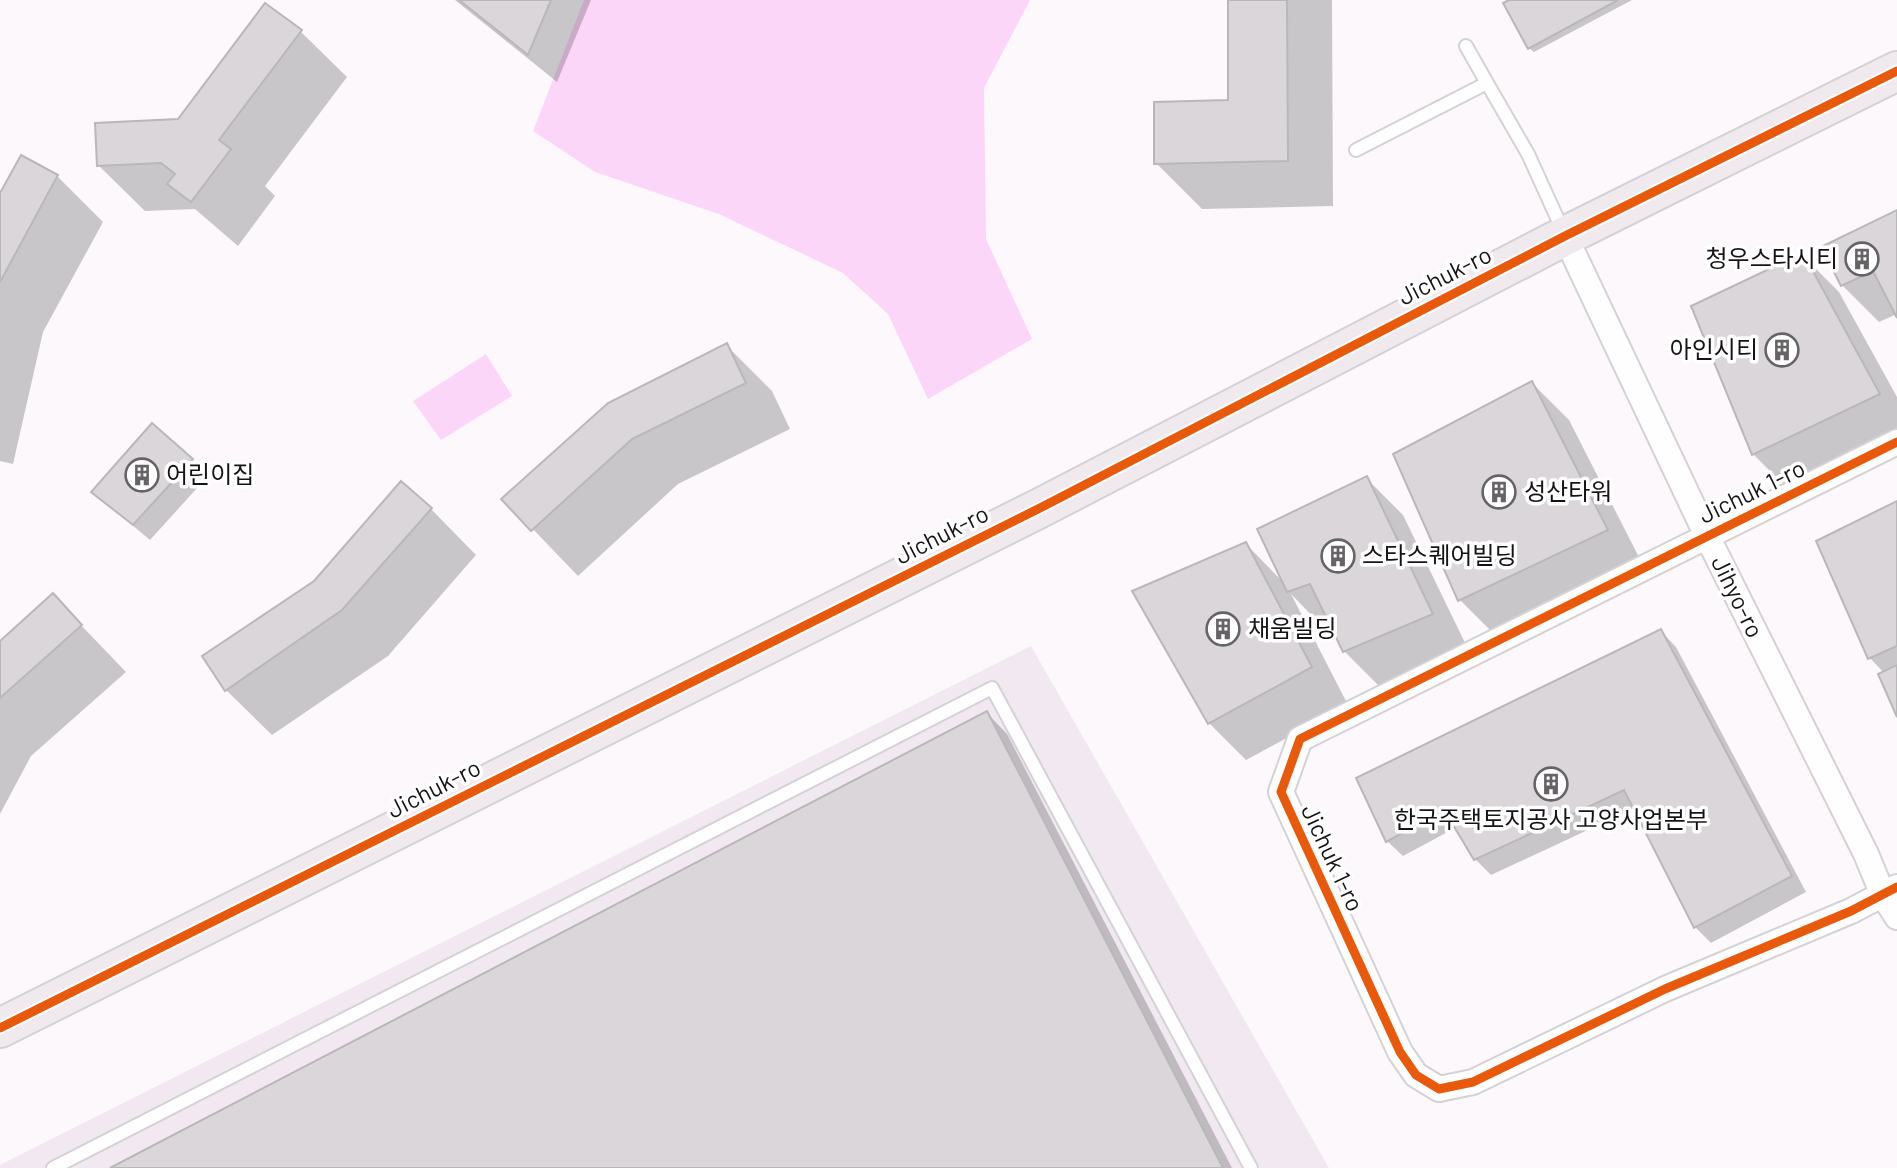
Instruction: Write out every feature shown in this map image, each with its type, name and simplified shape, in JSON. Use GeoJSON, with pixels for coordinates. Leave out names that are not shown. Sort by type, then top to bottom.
{"type":"FeatureCollection","features":[{"type":"Feature","properties":{"kind":"main road","name":"Jichuk-ro"},"geometry":{"type":"LineString","coordinates":[[0,1028],[1028,514],[1565,236],[1897,71]]}},
{"type":"Feature","properties":{"kind":"street","name":"Jihyo-ro"},"geometry":{"type":"LineString","coordinates":[[1565,236],[1707,536],[1866,854],[1890,891],[1897,917]]}},
{"type":"Feature","properties":{"kind":"street","name":"Jichuk 1-ro"},"geometry":{"type":"LineString","coordinates":[[1890,891],[1665,989],[1473,1082],[1439,1089],[1416,1076],[1400,1052],[1281,792],[1300,739],[1897,442]]}},
{"type":"Feature","properties":{"kind":"lane"},"geometry":{"type":"LineString","coordinates":[[1466,47],[1528,154],[1565,236]]}},
{"type":"Feature","properties":{"kind":"lane"},"geometry":{"type":"LineString","coordinates":[[1356,150],[1487,83]]}},
{"type":"Feature","properties":{"kind":"lane"},"geometry":{"type":"LineString","coordinates":[[53,1168],[992,688],[1251,1168]]}},
{"type":"Feature","properties":{"kind":"shaded area"},"geometry":{"type":"Polygon","coordinates":[[[584,0],[1030,0],[984,88],[986,239],[1032,339],[928,399],[888,314],[843,273],[719,214],[595,172],[533,131],[584,0]]]}},
{"type":"Feature","properties":{"kind":"shaded area"},"geometry":{"type":"Polygon","coordinates":[[[486,354],[512,396],[441,440],[413,401],[486,354]]]}},
{"type":"Feature","properties":{"kind":"shaded area"},"geometry":{"type":"Polygon","coordinates":[[[1031,646],[1329,1168],[0,1168],[0,1165],[1031,646]]]}},
{"type":"Feature","properties":{"kind":"building"},"geometry":{"type":"Polygon","coordinates":[[[459,0],[551,0],[528,55],[459,0]]]}},
{"type":"Feature","properties":{"kind":"building"},"geometry":{"type":"Polygon","coordinates":[[[1228,0],[1287,0],[1288,161],[1154,164],[1154,102],[1228,100],[1228,0]]]}},
{"type":"Feature","properties":{"kind":"building"},"geometry":{"type":"Polygon","coordinates":[[[1509,0],[1618,0],[1528,49],[1503,3],[1509,0]]]}},
{"type":"Feature","properties":{"kind":"building"},"geometry":{"type":"Polygon","coordinates":[[[265,3],[302,30],[219,140],[231,149],[191,202],[167,184],[175,174],[161,163],[97,166],[95,123],[178,119],[265,3]]]}},
{"type":"Feature","properties":{"kind":"building"},"geometry":{"type":"Polygon","coordinates":[[[21,155],[58,175],[0,282],[0,193],[21,155]]]}},
{"type":"Feature","properties":{"kind":"building","name":"청우스타시티"},"geometry":{"type":"Polygon","coordinates":[[[1897,210],[1897,318],[1873,271],[1841,286],[1821,247],[1897,210]]]}},
{"type":"Feature","properties":{"kind":"building","name":"아인시티"},"geometry":{"type":"Polygon","coordinates":[[[1803,253],[1880,394],[1752,455],[1691,306],[1803,253]]]}},
{"type":"Feature","properties":{"kind":"building"},"geometry":{"type":"Polygon","coordinates":[[[727,343],[746,383],[632,439],[531,531],[501,499],[608,403],[727,343]]]}},
{"type":"Feature","properties":{"kind":"building","name":"성산타워"},"geometry":{"type":"Polygon","coordinates":[[[1532,381],[1608,530],[1458,601],[1393,454],[1532,381]]]}},
{"type":"Feature","properties":{"kind":"building","name":"어린이집"},"geometry":{"type":"Polygon","coordinates":[[[152,423],[193,459],[133,525],[91,492],[152,423]]]}},
{"type":"Feature","properties":{"kind":"building","name":"스타스퀘어빌딩"},"geometry":{"type":"Polygon","coordinates":[[[1367,476],[1433,614],[1343,652],[1310,584],[1287,592],[1257,529],[1367,476]]]}},
{"type":"Feature","properties":{"kind":"building"},"geometry":{"type":"Polygon","coordinates":[[[401,481],[432,508],[342,610],[225,691],[202,656],[314,581],[401,481]]]}},
{"type":"Feature","properties":{"kind":"building"},"geometry":{"type":"Polygon","coordinates":[[[1897,501],[1897,646],[1868,659],[1816,541],[1897,501]]]}},
{"type":"Feature","properties":{"kind":"building","name":"채움빌딩"},"geometry":{"type":"Polygon","coordinates":[[[1246,542],[1312,667],[1208,724],[1132,591],[1246,542]]]}},
{"type":"Feature","properties":{"kind":"building"},"geometry":{"type":"Polygon","coordinates":[[[53,593],[82,625],[0,698],[0,641],[53,593]]]}},
{"type":"Feature","properties":{"kind":"building","name":"한국주택토지공사 고양사업본부"},"geometry":{"type":"Polygon","coordinates":[[[1661,629],[1792,876],[1694,928],[1624,790],[1474,860],[1444,810],[1386,842],[1356,778],[1661,629]]]}},
{"type":"Feature","properties":{"kind":"building"},"geometry":{"type":"Polygon","coordinates":[[[1897,665],[1897,717],[1878,674],[1897,665]]]}},
{"type":"Feature","properties":{"kind":"building"},"geometry":{"type":"Polygon","coordinates":[[[987,711],[1223,1168],[110,1168],[987,711]]]}},
{"type":"Feature","properties":{"kind":"cycle path"},"geometry":{"type":"LineString","coordinates":[[0,1028],[1040,508],[1565,236],[1897,71]]}},
{"type":"Feature","properties":{"kind":"cycle path"},"geometry":{"type":"LineString","coordinates":[[1897,442],[1300,739],[1281,792],[1400,1052],[1416,1075],[1439,1089],[1473,1082],[1665,989],[1851,911],[1897,887]]}},
{"type":"Feature","properties":{"kind":"place","name":"청우스타시티"},"geometry":{"type":"Point","coordinates":[1862,259]}},
{"type":"Feature","properties":{"kind":"place","name":"아인시티"},"geometry":{"type":"Point","coordinates":[1782,350]}},
{"type":"Feature","properties":{"kind":"place","name":"어린이집"},"geometry":{"type":"Point","coordinates":[142,475]}},
{"type":"Feature","properties":{"kind":"place","name":"성산타워"},"geometry":{"type":"Point","coordinates":[1499,492]}},
{"type":"Feature","properties":{"kind":"place","name":"스타스퀘어빌딩"},"geometry":{"type":"Point","coordinates":[1338,556]}},
{"type":"Feature","properties":{"kind":"place","name":"채움빌딩"},"geometry":{"type":"Point","coordinates":[1223,629]}},
{"type":"Feature","properties":{"kind":"place","name":"한국주택토지공사 고양사업본부"},"geometry":{"type":"Point","coordinates":[1551,784]}}]}
